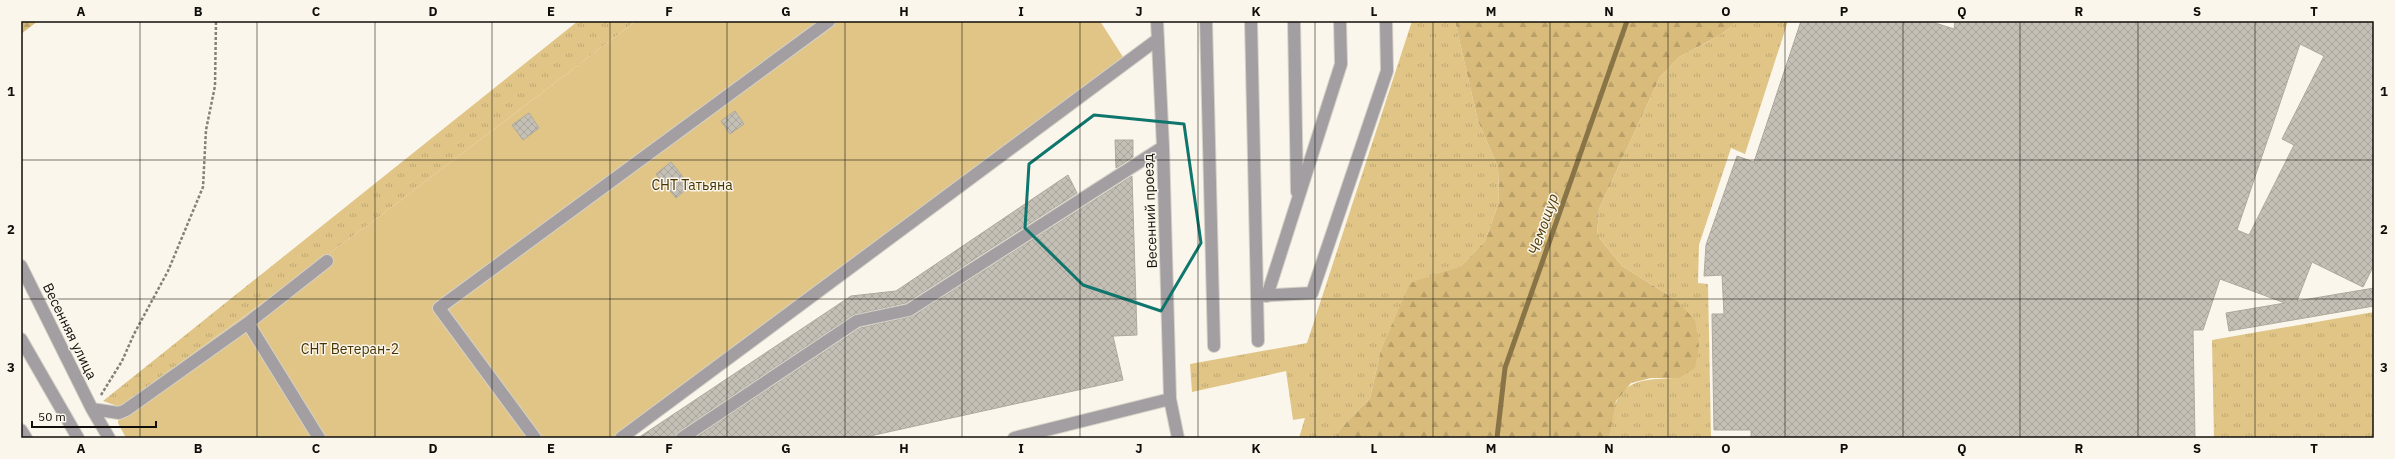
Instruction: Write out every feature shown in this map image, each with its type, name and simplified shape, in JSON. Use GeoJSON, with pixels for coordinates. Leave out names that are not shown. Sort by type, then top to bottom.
{"type":"FeatureCollection","features":[{"type":"Feature","properties":{"kind":"street"},"geometry":{"type":"LineString","coordinates":[[535,438],[439,308],[829,21]]}},
{"type":"Feature","properties":{"kind":"street","name":"Весенний проезд"},"geometry":{"type":"LineString","coordinates":[[1157,21],[1164,147],[1170,399],[1178,438]]}},
{"type":"Feature","properties":{"kind":"street"},"geometry":{"type":"LineString","coordinates":[[1206,21],[1214,346]]}},
{"type":"Feature","properties":{"kind":"street"},"geometry":{"type":"LineString","coordinates":[[1251,21],[1262,296],[1258,341]]}},
{"type":"Feature","properties":{"kind":"street"},"geometry":{"type":"LineString","coordinates":[[1294,21],[1297,202]]}},
{"type":"Feature","properties":{"kind":"street"},"geometry":{"type":"LineString","coordinates":[[1262,296],[1297,202],[1341,64],[1340,21]]}},
{"type":"Feature","properties":{"kind":"street"},"geometry":{"type":"LineString","coordinates":[[1262,296],[1312,293],[1387,71],[1386,21]]}},
{"type":"Feature","properties":{"kind":"street"},"geometry":{"type":"LineString","coordinates":[[621,438],[1158,39]]}},
{"type":"Feature","properties":{"kind":"street"},"geometry":{"type":"LineString","coordinates":[[682,438],[857,321],[908,310],[1164,147]]}},
{"type":"Feature","properties":{"kind":"street"},"geometry":{"type":"LineString","coordinates":[[92,409],[119,413],[126,410],[248,323],[328,261]]}},
{"type":"Feature","properties":{"kind":"street","name":"Весенняя улица"},"geometry":{"type":"LineString","coordinates":[[21,266],[92,409],[109,438]]}},
{"type":"Feature","properties":{"kind":"street"},"geometry":{"type":"LineString","coordinates":[[248,323],[319,438]]}},
{"type":"Feature","properties":{"kind":"street"},"geometry":{"type":"LineString","coordinates":[[21,338],[78,438]]}},
{"type":"Feature","properties":{"kind":"street"},"geometry":{"type":"LineString","coordinates":[[1014,438],[1170,399]]}},
{"type":"Feature","properties":{"kind":"street"},"geometry":{"type":"LineString","coordinates":[[21,430],[26,438]]}},
{"type":"Feature","properties":{"kind":"path"},"geometry":{"type":"LineString","coordinates":[[92,409],[122,361],[134,334],[168,272],[203,187],[206,130],[215,86],[216,21]]}},
{"type":"Feature","properties":{"kind":"highlighted area"},"geometry":{"type":"Polygon","coordinates":[[[1094,115],[1184,124],[1201,243],[1161,311],[1083,285],[1025,228],[1029,164],[1094,115]]]}},
{"type":"Feature","properties":{"kind":"green space"},"geometry":{"type":"Polygon","coordinates":[[[21,21],[38,21],[21,34],[21,21]]]}},
{"type":"Feature","properties":{"kind":"green space"},"geometry":{"type":"Polygon","coordinates":[[[578,21],[636,21],[372,222],[120,407],[103,401],[578,21]]]}},
{"type":"Feature","properties":{"kind":"green space","name":"СНТ Татьяна"},"geometry":{"type":"Polygon","coordinates":[[[636,21],[1100,21],[1130,68],[625,438],[126,438],[118,423],[120,407],[372,222],[636,21]]]}},
{"type":"Feature","properties":{"kind":"green space"},"geometry":{"type":"Polygon","coordinates":[[[1412,21],[1455,21],[1478,121],[1498,167],[1499,202],[1485,241],[1461,266],[1410,284],[1381,349],[1370,398],[1341,428],[1335,438],[1299,438],[1305,418],[1293,420],[1286,371],[1192,392],[1190,364],[1307,343],[1412,21]]]}},
{"type":"Feature","properties":{"kind":"green space"},"geometry":{"type":"Polygon","coordinates":[[[1455,21],[1739,21],[1720,35],[1679,57],[1660,77],[1599,209],[1597,235],[1622,266],[1676,300],[1695,320],[1699,346],[1695,368],[1679,378],[1651,378],[1631,383],[1616,401],[1609,438],[1335,438],[1341,428],[1370,398],[1381,349],[1410,283],[1461,266],[1485,241],[1499,202],[1498,167],[1478,121],[1455,21]]]}},
{"type":"Feature","properties":{"kind":"green space"},"geometry":{"type":"Polygon","coordinates":[[[1739,21],[1788,21],[1745,154],[1731,148],[1699,245],[1698,283],[1708,284],[1711,438],[1609,438],[1615,406],[1626,388],[1635,383],[1647,380],[1679,378],[1676,300],[1622,266],[1597,235],[1599,209],[1660,77],[1679,57],[1720,35],[1739,21]]]}},
{"type":"Feature","properties":{"kind":"green space"},"geometry":{"type":"Polygon","coordinates":[[[2374,312],[2374,438],[2214,438],[2212,340],[2374,312]]]}},
{"type":"Feature","properties":{"kind":"building"},"geometry":{"type":"Polygon","coordinates":[[[1801,21],[1929,21],[1954,29],[1955,21],[2374,21],[2374,265],[2363,287],[2312,262],[2297,301],[2374,288],[2374,306],[2229,331],[2226,313],[2285,303],[2220,279],[2203,330],[2193,330],[2195,438],[1751,438],[1751,430],[1714,430],[1712,314],[1724,314],[1722,275],[1704,276],[1706,245],[1737,156],[1754,162],[1801,21]],[[2300,44],[2237,230],[2249,235],[2294,145],[2282,139],[2324,56],[2300,44]]]}},
{"type":"Feature","properties":{"kind":"building"},"geometry":{"type":"Polygon","coordinates":[[[735,111],[744,124],[730,134],[721,121],[735,111]]]}},
{"type":"Feature","properties":{"kind":"building"},"geometry":{"type":"Polygon","coordinates":[[[529,113],[539,128],[523,140],[512,125],[529,113]]]}},
{"type":"Feature","properties":{"kind":"building"},"geometry":{"type":"Polygon","coordinates":[[[1115,140],[1133,140],[1133,157],[1116,168],[1115,140]]]}},
{"type":"Feature","properties":{"kind":"building"},"geometry":{"type":"Polygon","coordinates":[[[671,162],[690,186],[676,198],[656,174],[671,162]]]}},
{"type":"Feature","properties":{"kind":"building"},"geometry":{"type":"Polygon","coordinates":[[[1068,175],[1077,193],[906,303],[853,315],[678,432],[675,438],[638,438],[851,296],[896,291],[1068,175]]]}},
{"type":"Feature","properties":{"kind":"building"},"geometry":{"type":"Polygon","coordinates":[[[1132,176],[1137,335],[1113,336],[1123,380],[861,438],[695,438],[860,328],[913,316],[1132,176]]]}},
{"type":"Feature","properties":{"kind":"waterway","name":"Чемошур"},"geometry":{"type":"LineString","coordinates":[[1497,438],[1505,368],[1627,21]]}},
{"type":"Feature","properties":{"kind":"park label","name":"СНТ Ветеран-2"},"geometry":{"type":"Point","coordinates":[350,349]}}]}
